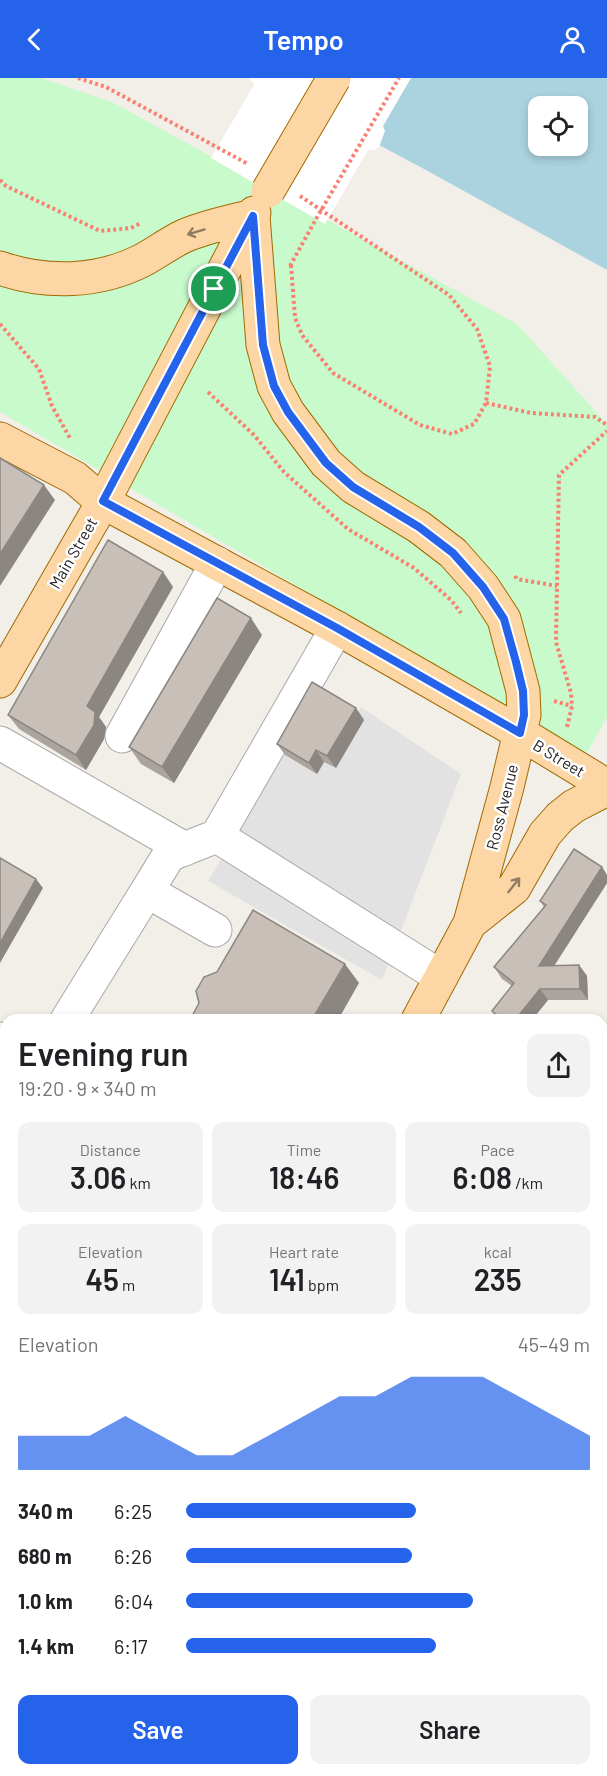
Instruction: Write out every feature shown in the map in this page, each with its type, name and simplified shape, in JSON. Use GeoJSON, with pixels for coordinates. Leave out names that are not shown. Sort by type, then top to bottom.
{"type":"FeatureCollection","features":[{"type":"Feature","properties":{"kind":"main road","name":"Main Street"},"geometry":{"type":"LineString","coordinates":[[0,681],[103,501],[268,192],[334,78]]}},
{"type":"Feature","properties":{"kind":"main road"},"geometry":{"type":"LineString","coordinates":[[0,268],[24,277],[58,280],[114,272],[142,261],[268,192]]}},
{"type":"Feature","properties":{"kind":"main road","name":"Ross Avenue"},"geometry":{"type":"LineString","coordinates":[[268,192],[263,345],[274,386],[288,412],[326,463],[353,487],[419,527],[453,553],[483,587],[504,619],[523,691],[524,715],[520,733],[470,923],[421,1014]]}},
{"type":"Feature","properties":{"kind":"main road","name":"B Street"},"geometry":{"type":"LineString","coordinates":[[0,439],[75,478],[103,501],[337,628],[520,733],[607,788]]}},
{"type":"Feature","properties":{"kind":"main road"},"geometry":{"type":"LineString","coordinates":[[470,923],[514,888],[545,834],[560,817],[574,806],[607,788]]}},
{"type":"Feature","properties":{"kind":"street"},"geometry":{"type":"LineString","coordinates":[[122,736],[217,563]]}},
{"type":"Feature","properties":{"kind":"street"},"geometry":{"type":"LineString","coordinates":[[72,1014],[169,855],[217,836],[337,628]]}},
{"type":"Feature","properties":{"kind":"street"},"geometry":{"type":"LineString","coordinates":[[0,743],[185,849]]}},
{"type":"Feature","properties":{"kind":"street"},"geometry":{"type":"LineString","coordinates":[[217,836],[441,977]]}},
{"type":"Feature","properties":{"kind":"street"},"geometry":{"type":"LineString","coordinates":[[147,891],[215,930]]}},
{"type":"Feature","properties":{"kind":"path"},"geometry":{"type":"LineString","coordinates":[[78,78],[105,87],[268,192],[449,296],[477,329],[490,366],[486,403],[474,424],[452,434],[420,425],[333,373],[302,335],[295,318],[291,265]]}},
{"type":"Feature","properties":{"kind":"path"},"geometry":{"type":"LineString","coordinates":[[285,281],[316,219],[399,78]]}},
{"type":"Feature","properties":{"kind":"path"},"geometry":{"type":"LineString","coordinates":[[0,180],[6,186],[100,231],[131,228],[148,220]]}},
{"type":"Feature","properties":{"kind":"path"},"geometry":{"type":"LineString","coordinates":[[0,324],[39,369],[52,406],[67,434],[78,445]]}},
{"type":"Feature","properties":{"kind":"path"},"geometry":{"type":"LineString","coordinates":[[208,392],[254,435],[284,472],[348,529],[414,568],[451,600],[464,618]]}},
{"type":"Feature","properties":{"kind":"path"},"geometry":{"type":"LineString","coordinates":[[486,403],[531,413],[594,417],[607,425]]}},
{"type":"Feature","properties":{"kind":"path"},"geometry":{"type":"LineString","coordinates":[[567,730],[572,706],[571,693],[556,642],[559,475],[607,431]]}},
{"type":"Feature","properties":{"kind":"path"},"geometry":{"type":"LineString","coordinates":[[510,571],[517,579],[557,586]]}},
{"type":"Feature","properties":{"kind":"path"},"geometry":{"type":"LineString","coordinates":[[548,699],[572,706]]}},
{"type":"Feature","properties":{"kind":"green space"},"geometry":{"type":"Polygon","coordinates":[[[0,78],[41,78],[112,102],[517,324],[607,424],[607,717],[586,755],[0,412],[0,78]]]}},
{"type":"Feature","properties":{"kind":"shaded area"},"geometry":{"type":"Polygon","coordinates":[[[361,707],[461,774],[382,980],[208,881],[283,754],[317,774],[324,762],[336,768],[364,720],[356,715],[361,707]]]}},
{"type":"Feature","properties":{"kind":"water"},"geometry":{"type":"Polygon","coordinates":[[[253,78],[607,78],[607,270],[426,170],[253,78]]]}},
{"type":"Feature","properties":{"kind":"pier"},"geometry":{"type":"Polygon","coordinates":[[[250,78],[411,78],[383,126],[385,131],[379,147],[368,150],[325,224],[211,158],[254,85],[250,78]]]}},
{"type":"Feature","properties":{"kind":"building"},"geometry":{"type":"Polygon","coordinates":[[[0,458],[44,485],[0,554],[0,458]]]}},
{"type":"Feature","properties":{"kind":"building"},"geometry":{"type":"Polygon","coordinates":[[[108,540],[163,572],[87,706],[95,712],[94,725],[76,755],[8,715],[108,540]]]}},
{"type":"Feature","properties":{"kind":"building"},"geometry":{"type":"Polygon","coordinates":[[[217,598],[251,618],[162,767],[129,747],[217,598]]]}},
{"type":"Feature","properties":{"kind":"building"},"geometry":{"type":"Polygon","coordinates":[[[312,682],[356,708],[327,756],[316,750],[309,763],[277,744],[312,682]]]}},
{"type":"Feature","properties":{"kind":"building"},"geometry":{"type":"Polygon","coordinates":[[[574,849],[602,867],[539,966],[579,965],[580,989],[540,989],[520,1014],[496,1014],[492,1011],[514,983],[494,967],[546,905],[540,901],[574,849]]]}},
{"type":"Feature","properties":{"kind":"building"},"geometry":{"type":"Polygon","coordinates":[[[0,858],[36,879],[0,943],[0,858]]]}},
{"type":"Feature","properties":{"kind":"building"},"geometry":{"type":"Polygon","coordinates":[[[253,910],[345,964],[315,1014],[193,1014],[199,1003],[196,991],[204,977],[217,972],[253,910]]]}},
{"type":"Feature","properties":{"kind":"route"},"geometry":{"type":"LineString","coordinates":[[253,216],[263,345],[274,386],[288,412],[326,463],[353,487],[419,527],[453,553],[483,587],[504,619],[516,662],[523,691],[524,715],[520,733],[337,628],[103,501],[214,289],[253,216]]}}]}
